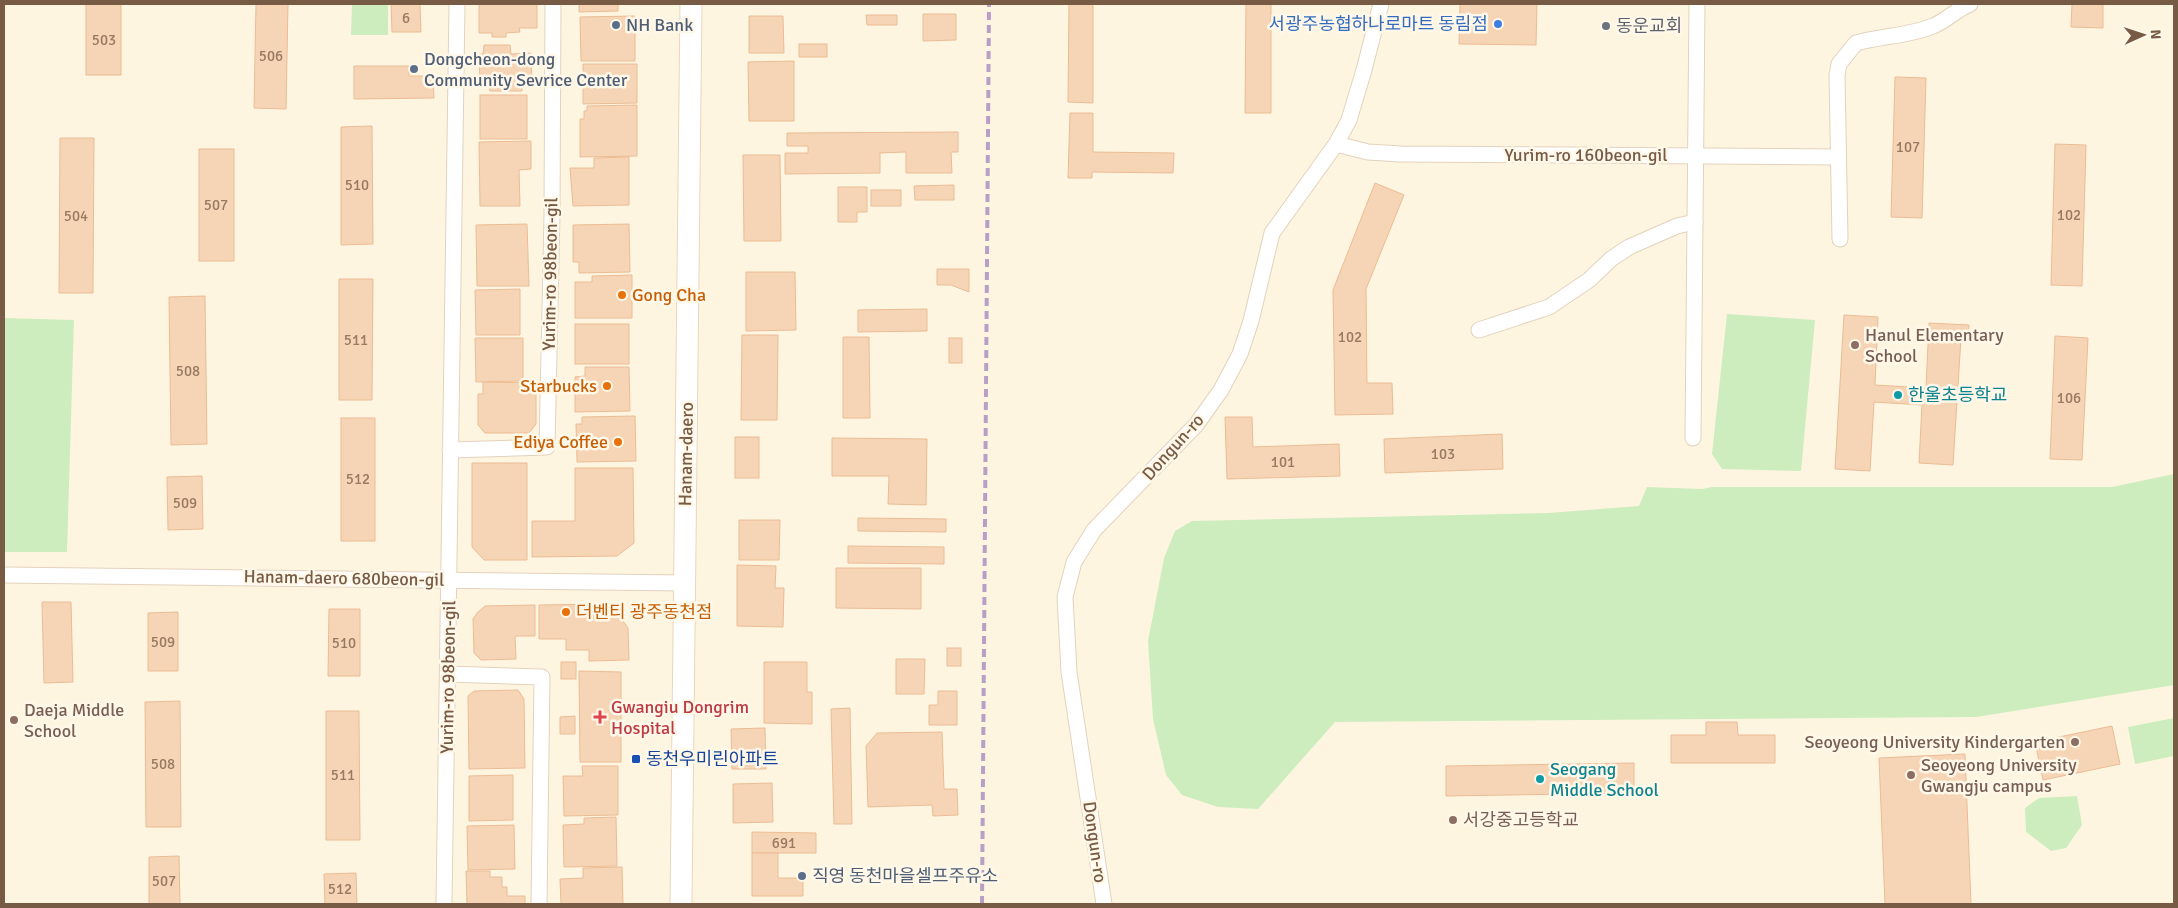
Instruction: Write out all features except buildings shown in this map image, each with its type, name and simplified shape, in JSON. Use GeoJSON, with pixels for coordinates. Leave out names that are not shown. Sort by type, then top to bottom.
{"type":"FeatureCollection","features":[{"type":"Feature","properties":{"kind":"street","name":"Yurim-ro 98beon-gil"},"geometry":{"type":"LineString","coordinates":[[444,904],[457,4]]}},
{"type":"Feature","properties":{"kind":"street","name":"Yurim-ro 98beon-gil"},"geometry":{"type":"LineString","coordinates":[[450,450],[547,447],[553,4]]}},
{"type":"Feature","properties":{"kind":"street","name":"Hanam-daero"},"geometry":{"type":"LineString","coordinates":[[681,904],[691,4]]}},
{"type":"Feature","properties":{"kind":"street","name":"Dongun-ro"},"geometry":{"type":"LineString","coordinates":[[1104,904],[1069,672],[1065,597],[1074,562],[1094,530],[1196,424],[1221,390],[1240,354],[1251,321],[1272,233],[1336,144],[1349,120],[1381,4]]}},
{"type":"Feature","properties":{"kind":"street"},"geometry":{"type":"LineString","coordinates":[[1693,438],[1697,4]]}},
{"type":"Feature","properties":{"kind":"street"},"geometry":{"type":"LineString","coordinates":[[1840,239],[1837,75],[1839,64],[1856,43],[1914,32],[1934,26],[1961,7],[1970,4]]}},
{"type":"Feature","properties":{"kind":"street","name":"Yurim-ro 160beon-gil"},"geometry":{"type":"LineString","coordinates":[[1336,144],[1368,152],[1400,154],[1838,157]]}},
{"type":"Feature","properties":{"kind":"street"},"geometry":{"type":"LineString","coordinates":[[1479,330],[1549,307],[1589,280],[1610,259],[1629,247],[1677,226],[1695,222]]}},
{"type":"Feature","properties":{"kind":"street","name":"Hanam-daero 680beon-gil"},"geometry":{"type":"LineString","coordinates":[[4,575],[684,583]]}},
{"type":"Feature","properties":{"kind":"street"},"geometry":{"type":"LineString","coordinates":[[448,674],[542,677],[539,904]]}},
{"type":"Feature","properties":{"kind":"green space"},"geometry":{"type":"Polygon","coordinates":[[[352,4],[388,4],[388,35],[351,35],[352,4]]]}},
{"type":"Feature","properties":{"kind":"green space"},"geometry":{"type":"Polygon","coordinates":[[[1727,314],[1815,320],[1801,471],[1722,469],[1712,454],[1727,314]]]}},
{"type":"Feature","properties":{"kind":"green space"},"geometry":{"type":"Polygon","coordinates":[[[4,318],[74,320],[67,552],[4,552],[4,318]]]}},
{"type":"Feature","properties":{"kind":"green space"},"geometry":{"type":"Polygon","coordinates":[[[2174,474],[2174,685],[1976,717],[1335,722],[1258,809],[1218,807],[1182,795],[1166,775],[1153,719],[1148,641],[1164,558],[1175,531],[1192,521],[1548,513],[1639,506],[1647,487],[1702,489],[1712,487],[2112,487],[2174,474]]]}},
{"type":"Feature","properties":{"kind":"green space"},"geometry":{"type":"Polygon","coordinates":[[[2174,718],[2174,756],[2135,764],[2128,727],[2174,718]]]}},
{"type":"Feature","properties":{"kind":"green space"},"geometry":{"type":"Polygon","coordinates":[[[2077,796],[2082,825],[2066,848],[2051,851],[2026,832],[2025,808],[2039,798],[2077,796]]]}},
{"type":"Feature","properties":{"kind":"railway"},"geometry":{"type":"LineString","coordinates":[[982,904],[989,4]]}},
{"type":"Feature","properties":{"kind":"place","name":"서광주농협하나로마트 동림점"},"geometry":{"type":"Point","coordinates":[1498,24]}},
{"type":"Feature","properties":{"kind":"place","name":"NH Bank"},"geometry":{"type":"Point","coordinates":[616,25]}},
{"type":"Feature","properties":{"kind":"place","name":"동운교회"},"geometry":{"type":"Point","coordinates":[1606,26]}},
{"type":"Feature","properties":{"kind":"place","name":"Dongcheon-dong Community Sevrice Center"},"geometry":{"type":"Point","coordinates":[414,69]}},
{"type":"Feature","properties":{"kind":"place","name":"Gong Cha"},"geometry":{"type":"Point","coordinates":[622,295]}},
{"type":"Feature","properties":{"kind":"place","name":"Hanul Elementary School"},"geometry":{"type":"Point","coordinates":[1855,345]}},
{"type":"Feature","properties":{"kind":"place","name":"Starbucks"},"geometry":{"type":"Point","coordinates":[607,386]}},
{"type":"Feature","properties":{"kind":"place","name":"한울초등학교"},"geometry":{"type":"Point","coordinates":[1898,395]}},
{"type":"Feature","properties":{"kind":"place","name":"Ediya Coffee"},"geometry":{"type":"Point","coordinates":[618,442]}},
{"type":"Feature","properties":{"kind":"place","name":"더벤티 광주동천점"},"geometry":{"type":"Point","coordinates":[566,612]}},
{"type":"Feature","properties":{"kind":"place","name":"Gwangiu Dongrim Hospital"},"geometry":{"type":"Point","coordinates":[600,717]}},
{"type":"Feature","properties":{"kind":"place","name":"Daeja Middle School"},"geometry":{"type":"Point","coordinates":[14,720]}},
{"type":"Feature","properties":{"kind":"place","name":"Seoyeong University Kindergarten"},"geometry":{"type":"Point","coordinates":[2075,742]}},
{"type":"Feature","properties":{"kind":"place","name":"동천우미린아파트"},"geometry":{"type":"Point","coordinates":[636,759]}},
{"type":"Feature","properties":{"kind":"place","name":"Seoyeong University Gwangju campus"},"geometry":{"type":"Point","coordinates":[1911,775]}},
{"type":"Feature","properties":{"kind":"place","name":"Seogang Middle School"},"geometry":{"type":"Point","coordinates":[1540,779]}},
{"type":"Feature","properties":{"kind":"place","name":"서강중고등학교"},"geometry":{"type":"Point","coordinates":[1453,820]}},
{"type":"Feature","properties":{"kind":"place","name":"직영 동천마을셀프주유소"},"geometry":{"type":"Point","coordinates":[802,876]}}]}
